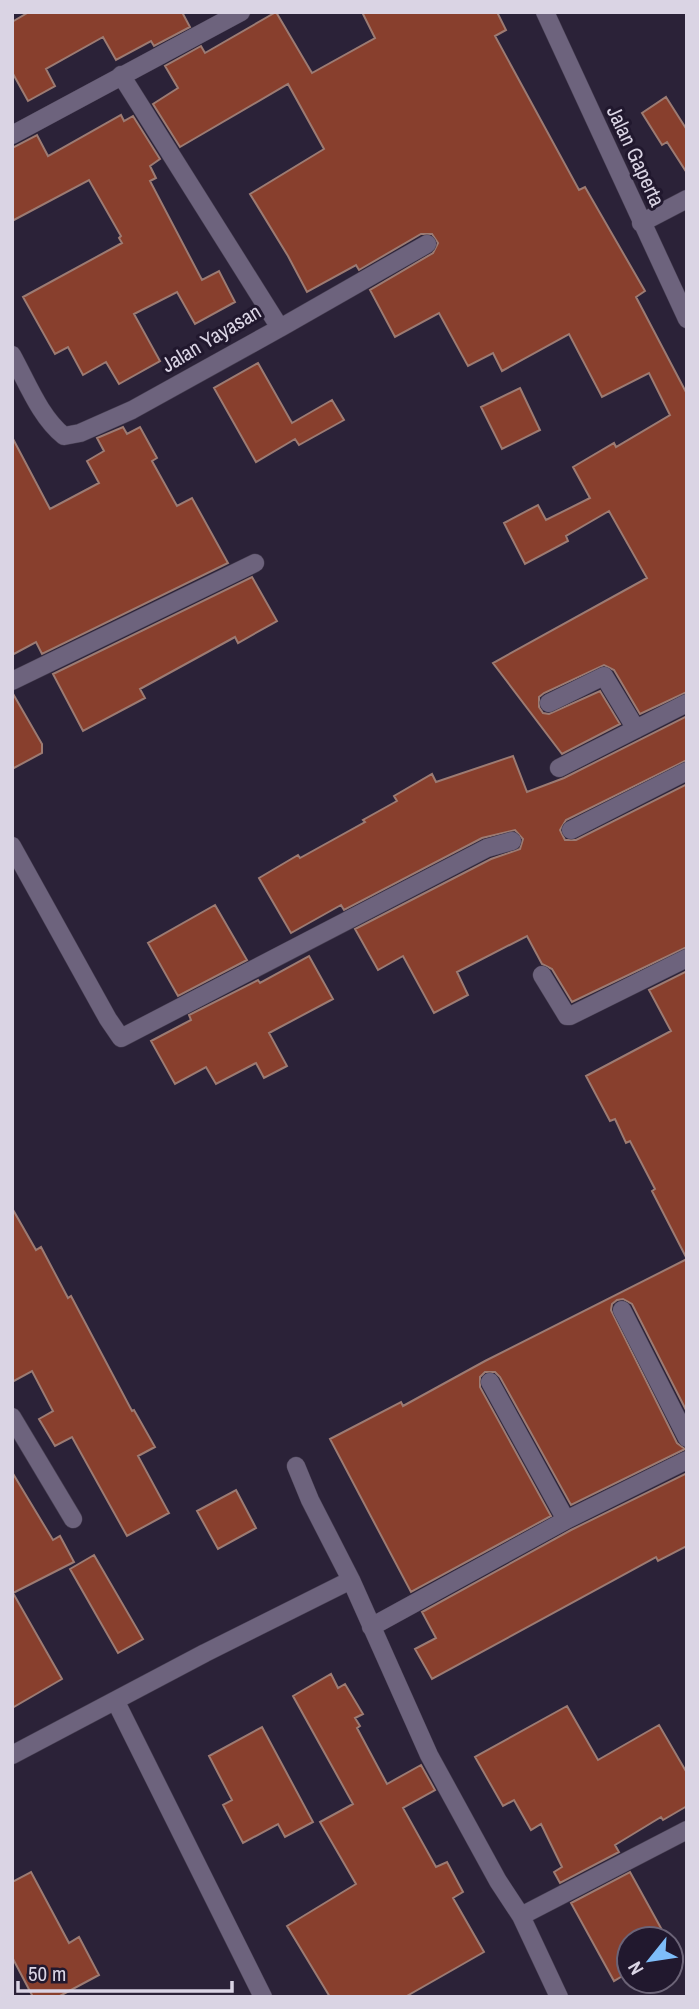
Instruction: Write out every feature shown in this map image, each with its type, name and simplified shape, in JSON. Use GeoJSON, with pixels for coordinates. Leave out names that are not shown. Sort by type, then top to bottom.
{"type":"FeatureCollection","features":[{"type":"Feature","properties":{"kind":"street"},"geometry":{"type":"LineString","coordinates":[[12,135],[241,12]]}},
{"type":"Feature","properties":{"kind":"street","name":"Jalan Gaperta"},"geometry":{"type":"LineString","coordinates":[[545,12],[687,319]]}},
{"type":"Feature","properties":{"kind":"street","name":"Jalan Yayasan"},"geometry":{"type":"LineString","coordinates":[[12,355],[42,411],[65,436],[80,433],[132,410],[280,328],[121,75]]}},
{"type":"Feature","properties":{"kind":"street"},"geometry":{"type":"LineString","coordinates":[[641,223],[687,198]]}},
{"type":"Feature","properties":{"kind":"street"},"geometry":{"type":"LineString","coordinates":[[280,328],[427,244]]}},
{"type":"Feature","properties":{"kind":"street"},"geometry":{"type":"LineString","coordinates":[[12,681],[255,563]]}},
{"type":"Feature","properties":{"kind":"street"},"geometry":{"type":"LineString","coordinates":[[549,703],[604,676],[636,729]]}},
{"type":"Feature","properties":{"kind":"street"},"geometry":{"type":"LineString","coordinates":[[559,768],[687,703]]}},
{"type":"Feature","properties":{"kind":"street"},"geometry":{"type":"LineString","coordinates":[[571,830],[687,771]]}},
{"type":"Feature","properties":{"kind":"street"},"geometry":{"type":"LineString","coordinates":[[12,846],[118,1037],[121,1038],[487,848],[512,841]]}},
{"type":"Feature","properties":{"kind":"street"},"geometry":{"type":"LineString","coordinates":[[542,975],[570,1016],[687,958]]}},
{"type":"Feature","properties":{"kind":"street"},"geometry":{"type":"LineString","coordinates":[[622,1310],[687,1438]]}},
{"type":"Feature","properties":{"kind":"street"},"geometry":{"type":"LineString","coordinates":[[490,1382],[566,1520]]}},
{"type":"Feature","properties":{"kind":"street"},"geometry":{"type":"LineString","coordinates":[[14,1424],[73,1519]]}},
{"type":"Feature","properties":{"kind":"street"},"geometry":{"type":"LineString","coordinates":[[371,1627],[566,1520],[687,1460]]}},
{"type":"Feature","properties":{"kind":"street"},"geometry":{"type":"LineString","coordinates":[[296,1465],[429,1755],[498,1881],[521,1916],[559,1997]]}},
{"type":"Feature","properties":{"kind":"street"},"geometry":{"type":"LineString","coordinates":[[12,1755],[205,1653],[351,1580]]}},
{"type":"Feature","properties":{"kind":"street"},"geometry":{"type":"LineString","coordinates":[[116,1702],[263,1997]]}},
{"type":"Feature","properties":{"kind":"street"},"geometry":{"type":"LineString","coordinates":[[521,1916],[687,1830]]}},
{"type":"Feature","properties":{"kind":"building"},"geometry":{"type":"Polygon","coordinates":[[[29,12],[182,12],[190,27],[154,46],[151,41],[116,60],[103,37],[46,69],[55,86],[28,101],[12,72],[12,22],[29,12]]]}},
{"type":"Feature","properties":{"kind":"building"},"geometry":{"type":"Polygon","coordinates":[[[276,12],[312,73],[375,38],[362,12],[497,12],[506,30],[495,36],[579,190],[585,187],[645,291],[636,297],[687,394],[687,692],[640,714],[614,670],[604,665],[544,693],[539,697],[539,707],[543,713],[549,714],[600,691],[620,724],[562,754],[493,663],[647,578],[609,511],[566,536],[568,541],[525,564],[504,523],[538,505],[546,520],[590,498],[573,467],[614,443],[616,447],[670,415],[649,373],[602,397],[569,334],[502,371],[493,353],[468,366],[439,313],[395,337],[370,290],[433,253],[438,243],[432,234],[421,234],[359,270],[356,265],[307,292],[250,194],[324,149],[288,84],[180,147],[153,104],[178,88],[165,66],[201,46],[205,53],[276,12]]]}},
{"type":"Feature","properties":{"kind":"building"},"geometry":{"type":"Polygon","coordinates":[[[666,97],[687,130],[687,173],[667,142],[662,145],[642,113],[666,97]]]}},
{"type":"Feature","properties":{"kind":"building"},"geometry":{"type":"Polygon","coordinates":[[[121,115],[124,121],[133,116],[160,159],[150,166],[156,178],[150,181],[202,280],[219,271],[235,302],[195,324],[177,292],[134,314],[160,361],[119,384],[106,362],[83,375],[68,347],[55,354],[23,297],[122,243],[119,238],[121,236],[89,180],[12,221],[12,148],[37,135],[48,156],[121,115]]]}},
{"type":"Feature","properties":{"kind":"building"},"geometry":{"type":"Polygon","coordinates":[[[258,363],[292,423],[332,400],[344,420],[299,445],[295,439],[256,462],[214,388],[258,363]]]}},
{"type":"Feature","properties":{"kind":"building"},"geometry":{"type":"Polygon","coordinates":[[[520,388],[540,430],[502,449],[481,407],[520,388]]]}},
{"type":"Feature","properties":{"kind":"building"},"geometry":{"type":"Polygon","coordinates":[[[123,427],[127,434],[140,427],[157,458],[152,461],[177,506],[192,498],[228,563],[42,654],[36,642],[12,655],[12,437],[50,509],[99,483],[87,461],[104,451],[97,438],[123,427]]]}},
{"type":"Feature","properties":{"kind":"building"},"geometry":{"type":"Polygon","coordinates":[[[252,577],[277,621],[238,643],[235,637],[140,689],[145,698],[83,731],[53,674],[252,577]]]}},
{"type":"Feature","properties":{"kind":"building"},"geometry":{"type":"Polygon","coordinates":[[[12,692],[42,744],[42,753],[12,769],[12,692]]]}},
{"type":"Feature","properties":{"kind":"building"},"geometry":{"type":"Polygon","coordinates":[[[687,716],[687,760],[566,820],[560,830],[565,840],[576,840],[687,784],[687,947],[572,1002],[552,969],[542,964],[527,936],[457,972],[468,995],[434,1013],[403,956],[378,970],[355,929],[491,859],[520,849],[523,839],[515,830],[482,838],[344,910],[341,905],[291,933],[259,878],[298,855],[300,858],[365,822],[363,820],[397,801],[394,796],[432,774],[436,782],[513,756],[527,792],[564,778],[687,716]]]}},
{"type":"Feature","properties":{"kind":"building"},"geometry":{"type":"Polygon","coordinates":[[[215,905],[247,960],[178,996],[148,943],[215,905]]]}},
{"type":"Feature","properties":{"kind":"building"},"geometry":{"type":"Polygon","coordinates":[[[309,956],[333,999],[269,1033],[287,1066],[264,1078],[256,1063],[216,1084],[206,1067],[175,1084],[151,1041],[191,1020],[189,1015],[258,980],[260,983],[309,956]]]}},
{"type":"Feature","properties":{"kind":"building"},"geometry":{"type":"Polygon","coordinates":[[[687,971],[687,1259],[630,1141],[626,1143],[615,1119],[610,1121],[586,1076],[671,1031],[649,990],[687,971]]]}},
{"type":"Feature","properties":{"kind":"building"},"geometry":{"type":"Polygon","coordinates":[[[12,1208],[36,1250],[41,1247],[68,1298],[71,1296],[132,1411],[134,1410],[155,1447],[138,1456],[169,1513],[127,1536],[72,1437],[55,1446],[39,1419],[53,1411],[32,1371],[12,1382],[12,1208]]]}},
{"type":"Feature","properties":{"kind":"building"},"geometry":{"type":"Polygon","coordinates":[[[687,1259],[687,1412],[632,1304],[623,1299],[617,1300],[612,1304],[611,1310],[677,1443],[685,1449],[571,1505],[500,1377],[495,1372],[485,1372],[480,1377],[480,1387],[551,1516],[411,1592],[330,1439],[401,1402],[403,1406],[485,1361],[687,1259]]]}},
{"type":"Feature","properties":{"kind":"building"},"geometry":{"type":"Polygon","coordinates":[[[12,1472],[53,1540],[60,1536],[74,1562],[13,1593],[62,1679],[12,1708],[12,1472]]]}},
{"type":"Feature","properties":{"kind":"building"},"geometry":{"type":"Polygon","coordinates":[[[687,1473],[687,1546],[658,1561],[656,1557],[432,1679],[415,1649],[436,1638],[422,1612],[571,1530],[687,1473]]]}},
{"type":"Feature","properties":{"kind":"building"},"geometry":{"type":"Polygon","coordinates":[[[236,1490],[256,1528],[218,1549],[197,1511],[236,1490]]]}},
{"type":"Feature","properties":{"kind":"building"},"geometry":{"type":"Polygon","coordinates":[[[94,1555],[143,1639],[118,1653],[70,1569],[94,1555]]]}},
{"type":"Feature","properties":{"kind":"building"},"geometry":{"type":"Polygon","coordinates":[[[331,1674],[338,1688],[345,1684],[363,1714],[355,1718],[360,1726],[357,1728],[387,1784],[421,1765],[435,1790],[403,1808],[436,1867],[447,1862],[463,1892],[453,1898],[484,1952],[405,1997],[330,1997],[287,1926],[356,1884],[320,1822],[353,1804],[293,1696],[331,1674]]]}},
{"type":"Feature","properties":{"kind":"building"},"geometry":{"type":"Polygon","coordinates":[[[567,1706],[598,1760],[659,1725],[687,1773],[687,1806],[663,1820],[661,1817],[615,1845],[619,1852],[560,1883],[554,1872],[562,1867],[541,1824],[531,1830],[514,1800],[503,1806],[475,1757],[567,1706]]]}},
{"type":"Feature","properties":{"kind":"building"},"geometry":{"type":"Polygon","coordinates":[[[262,1727],[313,1822],[285,1837],[278,1824],[243,1843],[223,1805],[232,1800],[209,1756],[262,1727]]]}},
{"type":"Feature","properties":{"kind":"building"},"geometry":{"type":"Polygon","coordinates":[[[31,1872],[69,1943],[79,1937],[99,1975],[58,1997],[33,1997],[12,1957],[12,1882],[31,1872]]]}},
{"type":"Feature","properties":{"kind":"building"},"geometry":{"type":"Polygon","coordinates":[[[630,1872],[659,1925],[615,1925],[614,1981],[571,1903],[630,1872]]]}}]}
